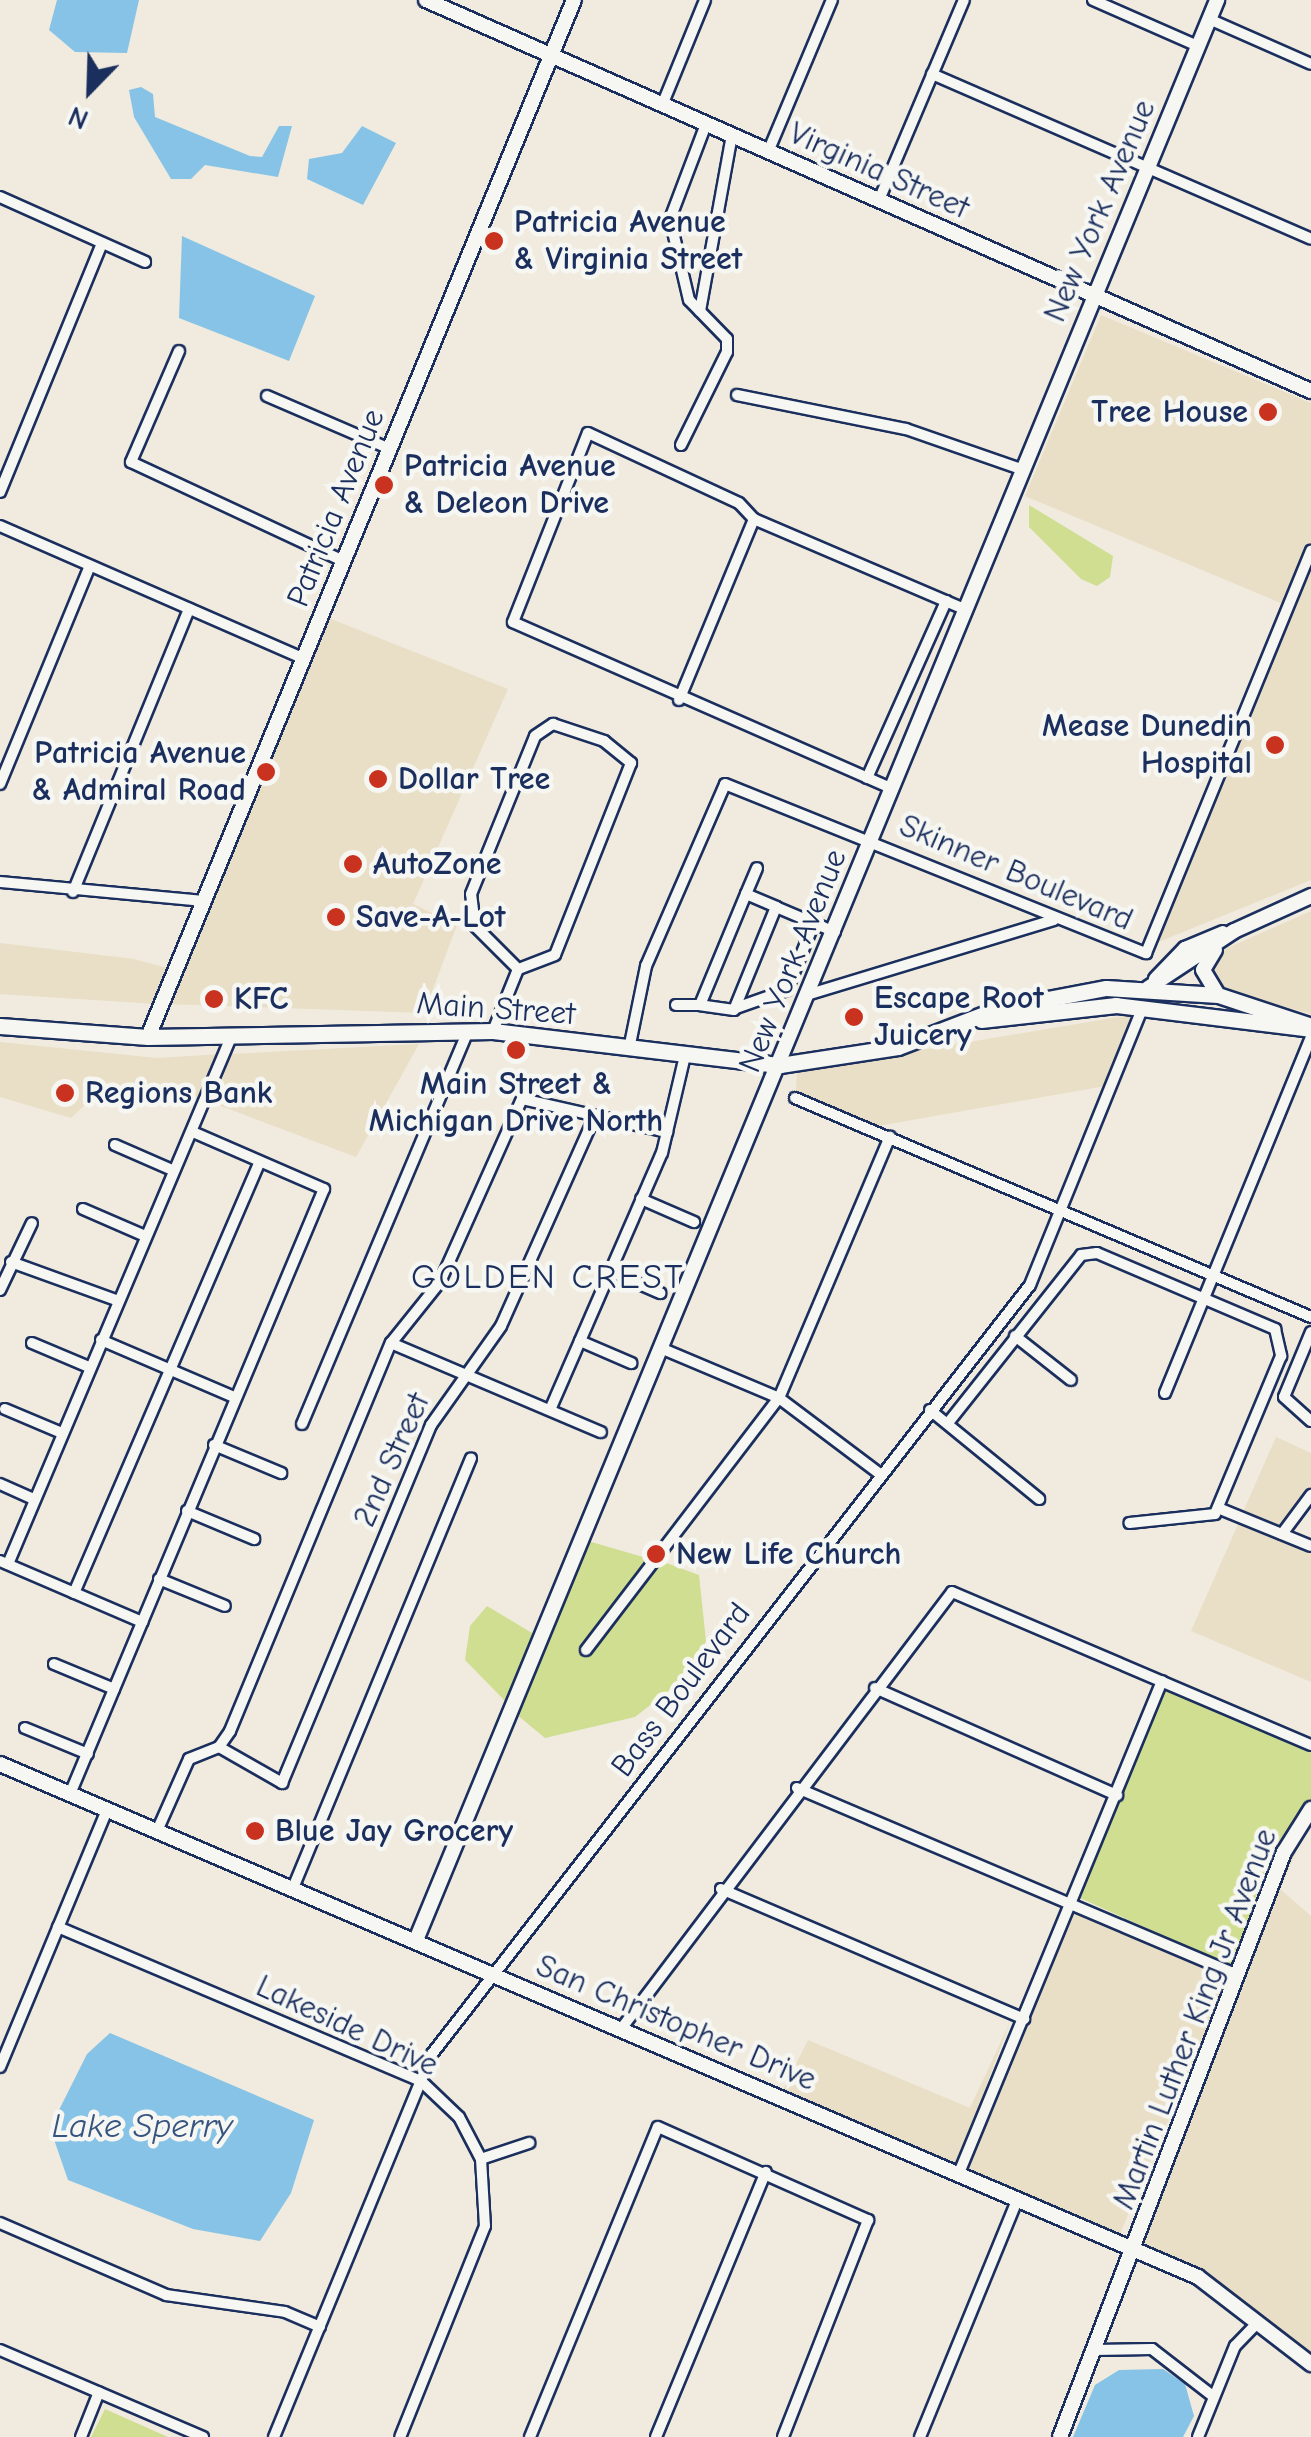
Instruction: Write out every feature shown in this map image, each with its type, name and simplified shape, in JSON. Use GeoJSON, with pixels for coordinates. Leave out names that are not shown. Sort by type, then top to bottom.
{"type":"FeatureCollection","features":[{"type":"Feature","properties":{"kind":"main road","name":"Main Street"},"geometry":{"type":"LineString","coordinates":[[0,1026],[148,1037],[468,1030],[629,1049],[684,1060],[780,1065],[841,1060],[980,1020],[1028,1000],[1148,988]]}},
{"type":"Feature","properties":{"kind":"main road"},"geometry":{"type":"LineString","coordinates":[[1148,988],[1218,995],[1311,1031]]}},
{"type":"Feature","properties":{"kind":"main road","name":"Main Street"},"geometry":{"type":"LineString","coordinates":[[980,1020],[1143,1006]]}},
{"type":"Feature","properties":{"kind":"main road"},"geometry":{"type":"LineString","coordinates":[[1143,1006],[1311,1031]]}},
{"type":"Feature","properties":{"kind":"street","name":"Patricia Avenue"},"geometry":{"type":"LineString","coordinates":[[148,1037],[574,0]]}},
{"type":"Feature","properties":{"kind":"street"},"geometry":{"type":"LineString","coordinates":[[664,103],[705,0]]}},
{"type":"Feature","properties":{"kind":"street"},"geometry":{"type":"LineString","coordinates":[[768,152],[832,0]]}},
{"type":"Feature","properties":{"kind":"street"},"geometry":{"type":"LineString","coordinates":[[880,200],[964,0]]}},
{"type":"Feature","properties":{"kind":"street"},"geometry":{"type":"LineString","coordinates":[[1093,0],[1198,46]]}},
{"type":"Feature","properties":{"kind":"street","name":"New York Avenue"},"geometry":{"type":"LineString","coordinates":[[416,1940],[810,994],[1217,0]]}},
{"type":"Feature","properties":{"kind":"street","name":"Virginia Street"},"geometry":{"type":"LineString","coordinates":[[432,1],[1311,391]]}},
{"type":"Feature","properties":{"kind":"street"},"geometry":{"type":"LineString","coordinates":[[1209,19],[1311,64]]}},
{"type":"Feature","properties":{"kind":"street"},"geometry":{"type":"LineString","coordinates":[[932,74],[1311,239]]}},
{"type":"Feature","properties":{"kind":"street"},"geometry":{"type":"LineString","coordinates":[[682,444],[726,352],[727,340],[689,300],[670,220],[706,124]]}},
{"type":"Feature","properties":{"kind":"street"},"geometry":{"type":"LineString","coordinates":[[700,311],[732,136]]}},
{"type":"Feature","properties":{"kind":"street"},"geometry":{"type":"LineString","coordinates":[[0,198],[145,262]]}},
{"type":"Feature","properties":{"kind":"street"},"geometry":{"type":"LineString","coordinates":[[0,492],[102,243]]}},
{"type":"Feature","properties":{"kind":"street"},"geometry":{"type":"LineString","coordinates":[[179,351],[131,462],[344,560]]}},
{"type":"Feature","properties":{"kind":"street"},"geometry":{"type":"LineString","coordinates":[[736,395],[906,430],[1024,470]]}},
{"type":"Feature","properties":{"kind":"street"},"geometry":{"type":"LineString","coordinates":[[267,396],[390,449]]}},
{"type":"Feature","properties":{"kind":"street"},"geometry":{"type":"LineString","coordinates":[[894,789],[679,700],[513,622],[588,433],[739,503],[754,519],[966,610]]}},
{"type":"Feature","properties":{"kind":"street"},"geometry":{"type":"LineString","coordinates":[[679,700],[754,519]]}},
{"type":"Feature","properties":{"kind":"street"},"geometry":{"type":"LineString","coordinates":[[0,526],[304,660]]}},
{"type":"Feature","properties":{"kind":"street","name":"Skinner Boulevard"},"geometry":{"type":"LineString","coordinates":[[629,1049],[646,966],[725,784],[1138,955],[1311,550]]}},
{"type":"Feature","properties":{"kind":"street"},"geometry":{"type":"LineString","coordinates":[[0,784],[90,566]]}},
{"type":"Feature","properties":{"kind":"street"},"geometry":{"type":"LineString","coordinates":[[868,778],[946,601]]}},
{"type":"Feature","properties":{"kind":"street"},"geometry":{"type":"LineString","coordinates":[[73,892],[189,610]]}},
{"type":"Feature","properties":{"kind":"street"},"geometry":{"type":"LineString","coordinates":[[493,1032],[518,969],[555,955],[631,763],[568,726],[535,736],[470,911],[518,969]]}},
{"type":"Feature","properties":{"kind":"street"},"geometry":{"type":"LineString","coordinates":[[700,1005],[756,868]]}},
{"type":"Feature","properties":{"kind":"street"},"geometry":{"type":"LineString","coordinates":[[0,882],[73,892],[204,900]]}},
{"type":"Feature","properties":{"kind":"street"},"geometry":{"type":"LineString","coordinates":[[746,894],[835,932]]}},
{"type":"Feature","properties":{"kind":"street","name":"Main Street"},"geometry":{"type":"LineString","coordinates":[[1148,988],[1234,931],[1311,896]]}},
{"type":"Feature","properties":{"kind":"street"},"geometry":{"type":"LineString","coordinates":[[734,1010],[776,907]]}},
{"type":"Feature","properties":{"kind":"street"},"geometry":{"type":"LineString","coordinates":[[810,994],[1054,920]]}},
{"type":"Feature","properties":{"kind":"street"},"geometry":{"type":"LineString","coordinates":[[676,1005],[734,1010],[751,996],[787,990],[814,924]]}},
{"type":"Feature","properties":{"kind":"street"},"geometry":{"type":"LineString","coordinates":[[1218,995],[1203,970],[1234,931]]}},
{"type":"Feature","properties":{"kind":"street","name":"Bass Boulevard"},"geometry":{"type":"LineString","coordinates":[[274,2437],[442,2040],[497,1976],[880,1474],[1030,1285],[1067,1212],[1148,988]]}},
{"type":"Feature","properties":{"kind":"street"},"geometry":{"type":"LineString","coordinates":[[302,1424],[468,1030]]}},
{"type":"Feature","properties":{"kind":"street"},"geometry":{"type":"LineString","coordinates":[[1164,1393],[1311,1031]]}},
{"type":"Feature","properties":{"kind":"street"},"geometry":{"type":"LineString","coordinates":[[142,1622],[4,1563],[170,1169],[193,1132],[231,1037]]}},
{"type":"Feature","properties":{"kind":"street"},"geometry":{"type":"LineString","coordinates":[[550,1410],[642,1199],[667,1132],[684,1060]]}},
{"type":"Feature","properties":{"kind":"street"},"geometry":{"type":"LineString","coordinates":[[795,1098],[1311,1317]]}},
{"type":"Feature","properties":{"kind":"street"},"geometry":{"type":"LineString","coordinates":[[157,1831],[190,1759],[220,1748],[391,1342],[440,1282],[522,1099],[667,1132]]}},
{"type":"Feature","properties":{"kind":"street","name":"2nd Street"},"geometry":{"type":"LineString","coordinates":[[220,1748],[282,1782],[431,1425],[464,1373],[501,1326],[594,1116]]}},
{"type":"Feature","properties":{"kind":"street"},"geometry":{"type":"LineString","coordinates":[[70,1794],[324,1189],[193,1132]]}},
{"type":"Feature","properties":{"kind":"street"},"geometry":{"type":"LineString","coordinates":[[586,1650],[779,1398],[890,1137]]}},
{"type":"Feature","properties":{"kind":"street"},"geometry":{"type":"LineString","coordinates":[[114,1145],[170,1169]]}},
{"type":"Feature","properties":{"kind":"street"},"geometry":{"type":"LineString","coordinates":[[74,1593],[166,1368],[260,1162]]}},
{"type":"Feature","properties":{"kind":"street"},"geometry":{"type":"LineString","coordinates":[[642,1199],[694,1222]]}},
{"type":"Feature","properties":{"kind":"street"},"geometry":{"type":"LineString","coordinates":[[83,1210],[142,1235]]}},
{"type":"Feature","properties":{"kind":"street"},"geometry":{"type":"LineString","coordinates":[[0,1290],[32,1223]]}},
{"type":"Feature","properties":{"kind":"street"},"geometry":{"type":"LineString","coordinates":[[948,1423],[1081,1255],[1097,1253],[1205,1299],[1284,1342],[1217,1511]]}},
{"type":"Feature","properties":{"kind":"street"},"geometry":{"type":"LineString","coordinates":[[12,1262],[116,1300]]}},
{"type":"Feature","properties":{"kind":"street"},"geometry":{"type":"LineString","coordinates":[[609,1271],[660,1292]]}},
{"type":"Feature","properties":{"kind":"street"},"geometry":{"type":"LineString","coordinates":[[1311,1332],[1284,1397],[1311,1420]]}},
{"type":"Feature","properties":{"kind":"street"},"geometry":{"type":"LineString","coordinates":[[1014,1336],[1071,1380]]}},
{"type":"Feature","properties":{"kind":"street"},"geometry":{"type":"LineString","coordinates":[[101,1340],[234,1397]]}},
{"type":"Feature","properties":{"kind":"street"},"geometry":{"type":"LineString","coordinates":[[580,1341],[631,1363]]}},
{"type":"Feature","properties":{"kind":"street"},"geometry":{"type":"LineString","coordinates":[[391,1342],[600,1432]]}},
{"type":"Feature","properties":{"kind":"street"},"geometry":{"type":"LineString","coordinates":[[32,1343],[89,1367]]}},
{"type":"Feature","properties":{"kind":"street"},"geometry":{"type":"LineString","coordinates":[[663,1350],[779,1398],[880,1474]]}},
{"type":"Feature","properties":{"kind":"street"},"geometry":{"type":"LineString","coordinates":[[5,1409],[62,1433]]}},
{"type":"Feature","properties":{"kind":"street"},"geometry":{"type":"LineString","coordinates":[[930,1410],[1039,1499]]}},
{"type":"Feature","properties":{"kind":"street"},"geometry":{"type":"LineString","coordinates":[[214,1445],[281,1473]]}},
{"type":"Feature","properties":{"kind":"street"},"geometry":{"type":"LineString","coordinates":[[294,1888],[470,1458]]}},
{"type":"Feature","properties":{"kind":"street"},"geometry":{"type":"LineString","coordinates":[[0,1484],[34,1499]]}},
{"type":"Feature","properties":{"kind":"street"},"geometry":{"type":"LineString","coordinates":[[1282,1534],[1311,1495]]}},
{"type":"Feature","properties":{"kind":"street"},"geometry":{"type":"LineString","coordinates":[[187,1511],[254,1539]]}},
{"type":"Feature","properties":{"kind":"street"},"geometry":{"type":"LineString","coordinates":[[1129,1523],[1217,1511],[1311,1546]]}},
{"type":"Feature","properties":{"kind":"street"},"geometry":{"type":"LineString","coordinates":[[160,1578],[225,1606]]}},
{"type":"Feature","properties":{"kind":"street"},"geometry":{"type":"LineString","coordinates":[[621,2030],[720,1889],[952,1592],[1311,1745]]}},
{"type":"Feature","properties":{"kind":"street"},"geometry":{"type":"LineString","coordinates":[[54,1664],[114,1689]]}},
{"type":"Feature","properties":{"kind":"street"},"geometry":{"type":"LineString","coordinates":[[959,2172],[1162,1681]]}},
{"type":"Feature","properties":{"kind":"street"},"geometry":{"type":"LineString","coordinates":[[876,1688],[1117,1796]]}},
{"type":"Feature","properties":{"kind":"street"},"geometry":{"type":"LineString","coordinates":[[26,1728],[88,1754]]}},
{"type":"Feature","properties":{"kind":"street","name":"San Christopher Drive"},"geometry":{"type":"LineString","coordinates":[[0,1764],[1136,2251],[1219,2289],[1256,2324],[1311,2364]]}},
{"type":"Feature","properties":{"kind":"street"},"geometry":{"type":"LineString","coordinates":[[797,1788],[1238,1975]]}},
{"type":"Feature","properties":{"kind":"street","name":"Martin Luther King Jr Avenue"},"geometry":{"type":"LineString","coordinates":[[1060,2437],[1136,2251],[1284,1852],[1311,1809]]}},
{"type":"Feature","properties":{"kind":"street"},"geometry":{"type":"LineString","coordinates":[[0,2067],[106,1810]]}},
{"type":"Feature","properties":{"kind":"street"},"geometry":{"type":"LineString","coordinates":[[720,1889],[1024,2019]]}},
{"type":"Feature","properties":{"kind":"street","name":"Lakeside Drive"},"geometry":{"type":"LineString","coordinates":[[58,1927],[421,2082],[459,2117],[481,2158],[485,2226],[400,2437]]}},
{"type":"Feature","properties":{"kind":"street"},"geometry":{"type":"LineString","coordinates":[[530,2437],[658,2127],[868,2220],[782,2437]]}},
{"type":"Feature","properties":{"kind":"street"},"geometry":{"type":"LineString","coordinates":[[481,2158],[529,2143]]}},
{"type":"Feature","properties":{"kind":"street"},"geometry":{"type":"LineString","coordinates":[[656,2437],[766,2172]]}},
{"type":"Feature","properties":{"kind":"street"},"geometry":{"type":"LineString","coordinates":[[920,2437],[1018,2198]]}},
{"type":"Feature","properties":{"kind":"street"},"geometry":{"type":"LineString","coordinates":[[0,2223],[166,2295],[285,2312],[320,2327]]}},
{"type":"Feature","properties":{"kind":"street"},"geometry":{"type":"LineString","coordinates":[[1198,2437],[1214,2397],[1256,2324]]}},
{"type":"Feature","properties":{"kind":"street"},"geometry":{"type":"LineString","coordinates":[[0,2350],[203,2437]]}},
{"type":"Feature","properties":{"kind":"street"},"geometry":{"type":"LineString","coordinates":[[1095,2350],[1152,2350],[1196,2374],[1214,2397]]}},
{"type":"Feature","properties":{"kind":"street"},"geometry":{"type":"LineString","coordinates":[[81,2437],[99,2392]]}},
{"type":"Feature","properties":{"kind":"shaded area","name":"Mease Dunedin Hospital"},"geometry":{"type":"Polygon","coordinates":[[[1101,315],[1311,403],[1311,880],[1156,943],[1295,609],[1025,496],[1101,315]]]}},
{"type":"Feature","properties":{"kind":"shaded area"},"geometry":{"type":"Polygon","coordinates":[[[326,617],[508,689],[413,904],[457,925],[424,1013],[167,1004],[326,617]]]}},
{"type":"Feature","properties":{"kind":"shaded area"},"geometry":{"type":"Polygon","coordinates":[[[1311,911],[1311,1014],[1219,989],[1209,976],[1223,950],[1311,911]]]}},
{"type":"Feature","properties":{"kind":"shaded area"},"geometry":{"type":"Polygon","coordinates":[[[0,943],[134,959],[171,969],[157,1004],[0,994],[0,943]]]}},
{"type":"Feature","properties":{"kind":"shaded area"},"geometry":{"type":"Polygon","coordinates":[[[1136,1014],[1111,1085],[878,1126],[796,1092],[797,1071],[1136,1014]]]}},
{"type":"Feature","properties":{"kind":"shaded area"},"geometry":{"type":"Polygon","coordinates":[[[0,1042],[157,1058],[221,1054],[203,1101],[106,1085],[71,1118],[0,1097],[0,1042]]]}},
{"type":"Feature","properties":{"kind":"shaded area"},"geometry":{"type":"Polygon","coordinates":[[[419,1044],[356,1157],[213,1103],[232,1054],[419,1044]]]}},
{"type":"Feature","properties":{"kind":"shaded area"},"geometry":{"type":"Polygon","coordinates":[[[1276,1437],[1311,1453],[1311,1490],[1280,1527],[1243,1512],[1276,1437]]]}},
{"type":"Feature","properties":{"kind":"shaded area"},"geometry":{"type":"Polygon","coordinates":[[[1239,1522],[1311,1552],[1311,1682],[1191,1631],[1239,1522]]]}},
{"type":"Feature","properties":{"kind":"shaded area"},"geometry":{"type":"Polygon","coordinates":[[[1311,1817],[1280,1889],[1311,1916],[1311,2357],[1222,2284],[1142,2247],[1289,1854],[1311,1817]]]}},
{"type":"Feature","properties":{"kind":"shaded area"},"geometry":{"type":"Polygon","coordinates":[[[1074,1912],[1229,1978],[1120,2234],[965,2169],[1074,1912]]]}},
{"type":"Feature","properties":{"kind":"shaded area"},"geometry":{"type":"Polygon","coordinates":[[[1011,2020],[956,2165],[782,2092],[808,2040],[970,2108],[1011,2020]]]}},
{"type":"Feature","properties":{"kind":"green space"},"geometry":{"type":"Polygon","coordinates":[[[1029,505],[1113,556],[1110,577],[1097,586],[1081,579],[1029,527],[1029,505]]]}},
{"type":"Feature","properties":{"kind":"green space"},"geometry":{"type":"Polygon","coordinates":[[[588,1541],[650,1559],[580,1651],[586,1657],[661,1561],[699,1575],[706,1641],[690,1674],[635,1717],[545,1738],[516,1714],[588,1541]]]}},
{"type":"Feature","properties":{"kind":"green space"},"geometry":{"type":"Polygon","coordinates":[[[487,1606],[532,1633],[540,1629],[509,1705],[465,1660],[470,1626],[487,1606]]]}},
{"type":"Feature","properties":{"kind":"green space"},"geometry":{"type":"Polygon","coordinates":[[[1164,1688],[1311,1751],[1311,1802],[1271,1851],[1233,1967],[1080,1898],[1164,1688]]]}},
{"type":"Feature","properties":{"kind":"green space"},"geometry":{"type":"Polygon","coordinates":[[[105,2409],[168,2437],[91,2437],[105,2409]]]}},
{"type":"Feature","properties":{"kind":"water"},"geometry":{"type":"Polygon","coordinates":[[[57,0],[139,0],[127,53],[75,52],[49,30],[57,0]]]}},
{"type":"Feature","properties":{"kind":"water"},"geometry":{"type":"Polygon","coordinates":[[[141,87],[153,94],[155,117],[250,156],[262,157],[279,126],[292,126],[278,177],[205,165],[191,179],[171,179],[134,117],[129,90],[141,87]]]}},
{"type":"Feature","properties":{"kind":"water"},"geometry":{"type":"Polygon","coordinates":[[[362,126],[396,143],[363,205],[307,179],[309,159],[342,153],[362,126]]]}},
{"type":"Feature","properties":{"kind":"water"},"geometry":{"type":"Polygon","coordinates":[[[182,236],[315,296],[289,361],[179,318],[182,236]]]}},
{"type":"Feature","properties":{"kind":"water","name":"Lake Sperry"},"geometry":{"type":"Polygon","coordinates":[[[110,2033],[314,2120],[291,2193],[260,2241],[193,2229],[68,2180],[50,2128],[87,2054],[110,2033]]]}},
{"type":"Feature","properties":{"kind":"water"},"geometry":{"type":"Polygon","coordinates":[[[1163,2369],[1185,2384],[1194,2416],[1183,2437],[1073,2437],[1095,2385],[1119,2370],[1163,2369]]]}},
{"type":"Feature","properties":{"kind":"place","name":"Patricia Avenue & Virginia Street"},"geometry":{"type":"Point","coordinates":[494,241]}},
{"type":"Feature","properties":{"kind":"place","name":"Tree House"},"geometry":{"type":"Point","coordinates":[1268,412]}},
{"type":"Feature","properties":{"kind":"place","name":"Patricia Avenue & Deleon Drive"},"geometry":{"type":"Point","coordinates":[384,485]}},
{"type":"Feature","properties":{"kind":"place","name":"Mease Dunedin Hospital"},"geometry":{"type":"Point","coordinates":[1275,745]}},
{"type":"Feature","properties":{"kind":"place","name":"Patricia Avenue & Admiral Road"},"geometry":{"type":"Point","coordinates":[266,772]}},
{"type":"Feature","properties":{"kind":"place","name":"Dollar Tree"},"geometry":{"type":"Point","coordinates":[378,779]}},
{"type":"Feature","properties":{"kind":"place","name":"AutoZone"},"geometry":{"type":"Point","coordinates":[353,864]}},
{"type":"Feature","properties":{"kind":"place","name":"Save-A-Lot"},"geometry":{"type":"Point","coordinates":[336,917]}},
{"type":"Feature","properties":{"kind":"place","name":"KFC"},"geometry":{"type":"Point","coordinates":[214,999]}},
{"type":"Feature","properties":{"kind":"place","name":"Escape Root Juicery"},"geometry":{"type":"Point","coordinates":[854,1017]}},
{"type":"Feature","properties":{"kind":"place","name":"Main Street & Michigan Drive North"},"geometry":{"type":"Point","coordinates":[516,1050]}},
{"type":"Feature","properties":{"kind":"place","name":"Regions Bank"},"geometry":{"type":"Point","coordinates":[65,1093]}},
{"type":"Feature","properties":{"kind":"place","name":"New Life Church"},"geometry":{"type":"Point","coordinates":[656,1554]}},
{"type":"Feature","properties":{"kind":"place","name":"Blue Jay Grocery"},"geometry":{"type":"Point","coordinates":[255,1831]}},
{"type":"Feature","properties":{"kind":"district","name":"GOLDEN CREST"},"geometry":{"type":"Point","coordinates":[548,1277]}}]}
